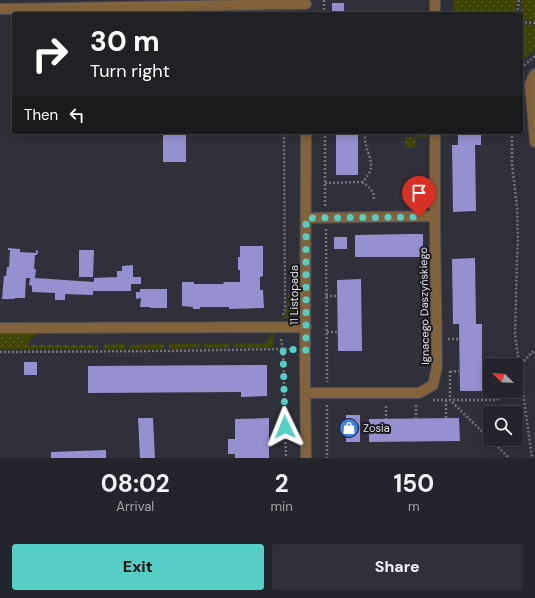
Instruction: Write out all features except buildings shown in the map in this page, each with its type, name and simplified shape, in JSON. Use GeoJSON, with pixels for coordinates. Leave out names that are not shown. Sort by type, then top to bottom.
{"type":"FeatureCollection","features":[{"type":"Feature","properties":{"kind":"street"},"geometry":{"type":"LineString","coordinates":[[435,0],[435,12]]}},
{"type":"Feature","properties":{"kind":"street"},"geometry":{"type":"LineString","coordinates":[[0,9],[89,4],[306,6]]}},
{"type":"Feature","properties":{"kind":"street"},"geometry":{"type":"LineString","coordinates":[[535,74],[530,85],[535,142]]}},
{"type":"Feature","properties":{"kind":"street","name":"11 Listopada"},"geometry":{"type":"LineString","coordinates":[[306,134],[306,458]]}},
{"type":"Feature","properties":{"kind":"street","name":"Ignacego Daszyńskiego"},"geometry":{"type":"LineString","coordinates":[[306,393],[419,393],[433,385],[437,367],[435,134]]}},
{"type":"Feature","properties":{"kind":"street"},"geometry":{"type":"LineString","coordinates":[[306,218],[435,216]]}},
{"type":"Feature","properties":{"kind":"street"},"geometry":{"type":"LineString","coordinates":[[0,328],[306,327]]}},
{"type":"Feature","properties":{"kind":"path"},"geometry":{"type":"LineString","coordinates":[[324,0],[324,12]]}},
{"type":"Feature","properties":{"kind":"path"},"geometry":{"type":"LineString","coordinates":[[517,12],[519,0]]}},
{"type":"Feature","properties":{"kind":"path"},"geometry":{"type":"LineString","coordinates":[[523,22],[535,22]]}},
{"type":"Feature","properties":{"kind":"path"},"geometry":{"type":"LineString","coordinates":[[284,134],[285,309],[279,326],[283,349],[286,458]]}},
{"type":"Feature","properties":{"kind":"path"},"geometry":{"type":"LineString","coordinates":[[325,134],[327,458]]}},
{"type":"Feature","properties":{"kind":"path"},"geometry":{"type":"LineString","coordinates":[[325,183],[362,182],[368,177],[371,170],[371,161],[365,141],[365,134]]}},
{"type":"Feature","properties":{"kind":"path"},"geometry":{"type":"LineString","coordinates":[[512,134],[512,164],[517,207],[518,240],[515,334],[518,358]]}},
{"type":"Feature","properties":{"kind":"path"},"geometry":{"type":"LineString","coordinates":[[362,182],[373,191],[374,199]]}},
{"type":"Feature","properties":{"kind":"path"},"geometry":{"type":"LineString","coordinates":[[326,296],[337,296]]}},
{"type":"Feature","properties":{"kind":"path"},"geometry":{"type":"LineString","coordinates":[[326,332],[337,332]]}},
{"type":"Feature","properties":{"kind":"path"},"geometry":{"type":"LineString","coordinates":[[445,339],[459,339]]}},
{"type":"Feature","properties":{"kind":"path"},"geometry":{"type":"LineString","coordinates":[[0,352],[306,350]]}},
{"type":"Feature","properties":{"kind":"path"},"geometry":{"type":"LineString","coordinates":[[523,362],[532,352],[535,353]]}},
{"type":"Feature","properties":{"kind":"path"},"geometry":{"type":"LineString","coordinates":[[450,372],[459,371]]}},
{"type":"Feature","properties":{"kind":"path"},"geometry":{"type":"LineString","coordinates":[[523,394],[532,458]]}},
{"type":"Feature","properties":{"kind":"path"},"geometry":{"type":"LineString","coordinates":[[431,400],[497,400],[499,398]]}},
{"type":"Feature","properties":{"kind":"path"},"geometry":{"type":"LineString","coordinates":[[386,400],[386,419]]}},
{"type":"Feature","properties":{"kind":"path"},"geometry":{"type":"LineString","coordinates":[[416,400],[416,419]]}},
{"type":"Feature","properties":{"kind":"path"},"geometry":{"type":"LineString","coordinates":[[446,400],[446,418]]}},
{"type":"Feature","properties":{"kind":"path"},"geometry":{"type":"LineString","coordinates":[[450,400],[509,458]]}},
{"type":"Feature","properties":{"kind":"green space"},"geometry":{"type":"Polygon","coordinates":[[[454,0],[517,0],[515,12],[454,12],[454,0]]]}},
{"type":"Feature","properties":{"kind":"green space"},"geometry":{"type":"Polygon","coordinates":[[[522,0],[535,0],[535,21],[523,20],[523,12],[520,12],[522,0]]]}},
{"type":"Feature","properties":{"kind":"green space"},"geometry":{"type":"Polygon","coordinates":[[[523,24],[535,25],[535,50],[523,60],[523,24]]]}},
{"type":"Feature","properties":{"kind":"green space"},"geometry":{"type":"Polygon","coordinates":[[[416,134],[427,134],[427,138],[416,138],[416,148],[405,148],[405,137],[416,137],[416,134]]]}},
{"type":"Feature","properties":{"kind":"green space"},"geometry":{"type":"Polygon","coordinates":[[[288,293],[295,295],[299,305],[297,311],[292,316],[282,319],[287,306],[288,293]]]}},
{"type":"Feature","properties":{"kind":"green space"},"geometry":{"type":"Polygon","coordinates":[[[273,331],[273,347],[235,348],[234,343],[265,343],[273,331]]]}},
{"type":"Feature","properties":{"kind":"green space"},"geometry":{"type":"Polygon","coordinates":[[[0,334],[36,334],[27,345],[98,345],[98,349],[0,349],[0,334]]]}},
{"type":"Feature","properties":{"kind":"green space"},"geometry":{"type":"Polygon","coordinates":[[[230,343],[229,348],[204,348],[204,344],[230,343]]]}},
{"type":"Feature","properties":{"kind":"green space"},"geometry":{"type":"Polygon","coordinates":[[[125,344],[125,349],[103,349],[103,345],[125,344]]]}},
{"type":"Feature","properties":{"kind":"green space"},"geometry":{"type":"Polygon","coordinates":[[[164,344],[164,349],[130,349],[130,345],[164,344]]]}},
{"type":"Feature","properties":{"kind":"green space"},"geometry":{"type":"Polygon","coordinates":[[[169,344],[200,344],[200,348],[169,349],[169,344]]]}},
{"type":"Feature","properties":{"kind":"place","name":"Zosia"},"geometry":{"type":"Point","coordinates":[349,428]}},
{"type":"Feature","properties":{"kind":"route"},"geometry":{"type":"LineString","coordinates":[[285,427],[283,349],[306,350],[306,218],[419,217]]}}]}
